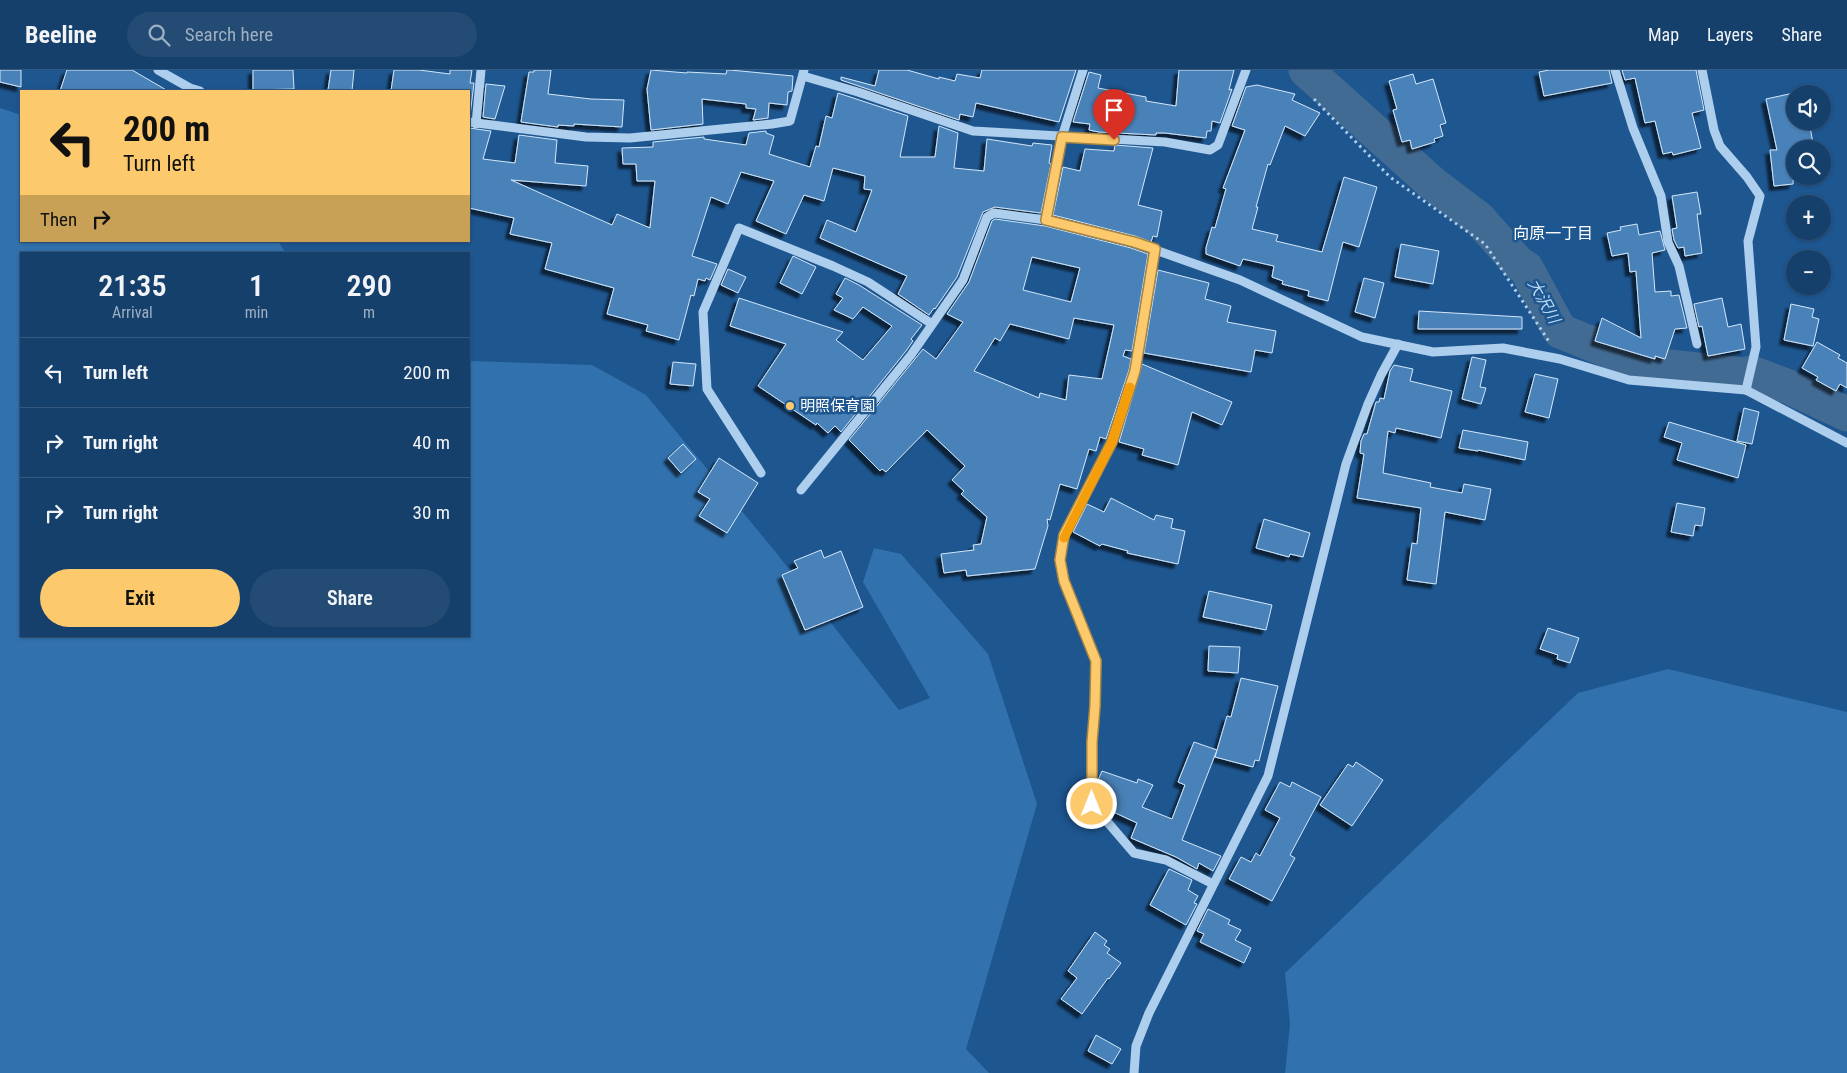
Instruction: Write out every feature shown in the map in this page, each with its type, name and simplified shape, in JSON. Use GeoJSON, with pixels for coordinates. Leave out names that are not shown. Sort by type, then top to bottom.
{"type":"FeatureCollection","features":[{"type":"Feature","properties":{"kind":"street"},"geometry":{"type":"LineString","coordinates":[[158,70],[197,90]]}},
{"type":"Feature","properties":{"kind":"street"},"geometry":{"type":"LineString","coordinates":[[481,70],[472,123],[586,137],[630,138],[790,121],[804,73],[973,130],[1165,142],[1210,150],[1218,145],[1246,70]]}},
{"type":"Feature","properties":{"kind":"street"},"geometry":{"type":"LineString","coordinates":[[1046,220],[1062,137],[1084,70]]}},
{"type":"Feature","properties":{"kind":"street"},"geometry":{"type":"LineString","coordinates":[[1615,70],[1633,128],[1661,196],[1668,242],[1679,266],[1698,344]]}},
{"type":"Feature","properties":{"kind":"street"},"geometry":{"type":"LineString","coordinates":[[1702,70],[1714,130],[1720,146],[1747,176],[1760,196],[1748,241],[1756,347],[1746,390]]}},
{"type":"Feature","properties":{"kind":"street"},"geometry":{"type":"LineString","coordinates":[[801,490],[910,355],[963,280],[987,217],[994,213],[1046,220],[1155,249],[1240,280],[1362,337],[1433,352],[1503,348],[1560,358],[1629,380],[1746,390],[1847,443]]}},
{"type":"Feature","properties":{"kind":"street"},"geometry":{"type":"LineString","coordinates":[[761,473],[708,389],[703,312],[739,228],[868,282],[932,324]]}},
{"type":"Feature","properties":{"kind":"street"},"geometry":{"type":"LineString","coordinates":[[1155,249],[1135,371],[1112,442],[1064,535],[1060,560],[1064,581],[1096,661],[1092,742],[1092,804],[1134,852],[1166,860],[1213,884]]}},
{"type":"Feature","properties":{"kind":"street"},"geometry":{"type":"LineString","coordinates":[[1134,1073],[1136,1046],[1149,1013],[1268,776],[1346,464],[1368,404],[1398,344]]}},
{"type":"Feature","properties":{"kind":"path"},"geometry":{"type":"LineString","coordinates":[[1314,99],[1390,178],[1485,244],[1560,358]]}},
{"type":"Feature","properties":{"kind":"shaded area"},"geometry":{"type":"Polygon","coordinates":[[[0,108],[20,115],[20,242],[279,242],[285,252],[20,252],[20,637],[470,637],[470,361],[592,365],[646,395],[774,550],[899,710],[930,698],[863,582],[874,548],[901,554],[988,654],[1037,804],[966,1049],[989,1073],[0,1073],[0,108]]]}},
{"type":"Feature","properties":{"kind":"shaded area"},"geometry":{"type":"Polygon","coordinates":[[[1668,669],[1847,712],[1847,1073],[1285,1073],[1290,1024],[1285,973],[1578,693],[1668,669]]]}},
{"type":"Feature","properties":{"kind":"building"},"geometry":{"type":"Polygon","coordinates":[[[0,70],[21,70],[21,87],[0,82],[0,70]]]}},
{"type":"Feature","properties":{"kind":"building"},"geometry":{"type":"Polygon","coordinates":[[[67,70],[132,70],[166,90],[60,90],[67,70]]]}},
{"type":"Feature","properties":{"kind":"building"},"geometry":{"type":"Polygon","coordinates":[[[253,70],[293,70],[294,89],[253,90],[253,70]]]}},
{"type":"Feature","properties":{"kind":"building"},"geometry":{"type":"Polygon","coordinates":[[[331,70],[354,70],[352,90],[328,90],[331,70]]]}},
{"type":"Feature","properties":{"kind":"building"},"geometry":{"type":"Polygon","coordinates":[[[394,70],[419,70],[450,74],[450,70],[472,70],[470,83],[474,83],[470,116],[470,90],[391,90],[394,70]]]}},
{"type":"Feature","properties":{"kind":"building"},"geometry":{"type":"Polygon","coordinates":[[[534,70],[551,70],[548,94],[591,99],[624,100],[622,127],[574,124],[574,126],[558,125],[558,127],[521,122],[529,72],[534,72],[534,70]]]}},
{"type":"Feature","properties":{"kind":"building"},"geometry":{"type":"Polygon","coordinates":[[[651,70],[726,74],[727,70],[730,70],[793,76],[792,91],[788,92],[787,105],[769,103],[768,118],[753,120],[756,109],[746,108],[746,104],[702,99],[703,124],[651,130],[647,89],[651,70]]]}},
{"type":"Feature","properties":{"kind":"building"},"geometry":{"type":"Polygon","coordinates":[[[879,70],[907,70],[939,79],[939,77],[955,81],[957,74],[980,78],[982,70],[1076,70],[1059,122],[976,103],[973,117],[960,114],[959,120],[841,80],[841,77],[875,86],[879,70]]]}},
{"type":"Feature","properties":{"kind":"building"},"geometry":{"type":"Polygon","coordinates":[[[1179,70],[1234,70],[1229,90],[1232,89],[1220,123],[1212,121],[1211,131],[1207,131],[1206,138],[1165,133],[1156,133],[1156,135],[1099,132],[1089,130],[1090,124],[1073,122],[1089,72],[1101,75],[1098,88],[1146,97],[1146,101],[1176,106],[1179,70]]]}},
{"type":"Feature","properties":{"kind":"building"},"geometry":{"type":"Polygon","coordinates":[[[1549,70],[1609,70],[1612,83],[1544,96],[1539,72],[1549,70]]]}},
{"type":"Feature","properties":{"kind":"building"},"geometry":{"type":"Polygon","coordinates":[[[1622,70],[1696,70],[1704,110],[1692,113],[1701,148],[1673,155],[1672,152],[1663,154],[1655,121],[1645,123],[1635,78],[1625,80],[1622,70]]]}},
{"type":"Feature","properties":{"kind":"building"},"geometry":{"type":"Polygon","coordinates":[[[1413,74],[1416,84],[1433,79],[1446,123],[1440,125],[1443,136],[1434,139],[1435,142],[1412,149],[1410,140],[1402,142],[1393,110],[1397,109],[1389,81],[1413,74]]]}},
{"type":"Feature","properties":{"kind":"building"},"geometry":{"type":"Polygon","coordinates":[[[486,84],[505,86],[495,119],[483,117],[486,84]]]}},
{"type":"Feature","properties":{"kind":"building"},"geometry":{"type":"Polygon","coordinates":[[[1257,85],[1295,94],[1292,100],[1320,113],[1305,136],[1285,126],[1270,165],[1268,164],[1252,229],[1278,235],[1276,241],[1322,252],[1344,177],[1377,187],[1359,247],[1343,242],[1328,301],[1308,296],[1309,291],[1282,284],[1283,281],[1272,277],[1274,266],[1243,259],[1240,266],[1206,254],[1212,227],[1215,228],[1226,189],[1223,188],[1245,130],[1232,126],[1246,87],[1257,85]]]}},
{"type":"Feature","properties":{"kind":"building"},"geometry":{"type":"Polygon","coordinates":[[[838,93],[908,116],[900,157],[935,157],[939,126],[958,133],[954,168],[984,171],[987,139],[1032,146],[1033,143],[1052,145],[1049,163],[1051,164],[1041,213],[995,207],[983,212],[957,277],[929,315],[898,294],[907,276],[820,238],[827,220],[856,232],[872,190],[864,189],[865,176],[833,168],[824,201],[804,195],[786,234],[756,221],[774,181],[741,172],[728,204],[711,197],[692,256],[717,264],[710,280],[706,278],[705,281],[698,279],[694,296],[691,295],[679,340],[646,331],[648,325],[607,314],[614,288],[545,269],[552,243],[510,234],[514,218],[470,208],[470,128],[491,131],[483,159],[515,163],[519,135],[557,140],[555,163],[588,166],[586,186],[511,180],[612,225],[617,214],[650,228],[655,181],[637,181],[636,164],[623,164],[622,148],[653,147],[653,142],[704,137],[704,139],[746,145],[749,133],[766,131],[766,133],[774,136],[769,154],[810,167],[816,146],[819,147],[826,116],[832,118],[838,93]]]}},
{"type":"Feature","properties":{"kind":"building"},"geometry":{"type":"Polygon","coordinates":[[[1786,95],[1786,130],[1811,130],[1812,140],[1786,140],[1786,185],[1774,186],[1770,150],[1777,150],[1766,99],[1786,95]]]}},
{"type":"Feature","properties":{"kind":"building"},"geometry":{"type":"Polygon","coordinates":[[[1115,145],[1153,148],[1138,205],[1162,211],[1157,237],[1153,236],[1151,242],[1135,236],[1053,215],[1063,167],[1080,171],[1085,149],[1114,151],[1115,145]]]}},
{"type":"Feature","properties":{"kind":"building"},"geometry":{"type":"Polygon","coordinates":[[[1697,192],[1701,214],[1697,214],[1702,253],[1685,256],[1684,247],[1678,248],[1674,240],[1672,229],[1677,228],[1672,196],[1697,192]]]}},
{"type":"Feature","properties":{"kind":"building"},"geometry":{"type":"Polygon","coordinates":[[[995,219],[1045,226],[1148,254],[1132,351],[1125,350],[1123,356],[1131,359],[1129,370],[1106,439],[1100,437],[1096,451],[1089,449],[1077,489],[1060,484],[1050,520],[1047,519],[1048,526],[1035,569],[967,576],[966,570],[944,573],[941,554],[974,550],[973,545],[981,544],[987,517],[961,494],[964,491],[952,480],[965,466],[927,430],[886,472],[882,469],[880,471],[849,440],[923,349],[936,359],[963,322],[947,314],[969,282],[992,221],[995,219]],[[1032,257],[1023,290],[1071,302],[1080,268],[1032,257]],[[1074,318],[1069,339],[1010,324],[1000,341],[995,338],[974,371],[1039,398],[1040,393],[1066,400],[1069,375],[1102,379],[1114,325],[1074,318]]]}},
{"type":"Feature","properties":{"kind":"building"},"geometry":{"type":"Polygon","coordinates":[[[1637,224],[1639,235],[1660,231],[1665,250],[1652,253],[1655,292],[1671,291],[1671,296],[1679,295],[1687,328],[1675,329],[1665,359],[1655,356],[1655,359],[1595,341],[1602,318],[1641,338],[1636,271],[1630,272],[1628,253],[1612,256],[1607,233],[1621,230],[1620,227],[1637,224]]]}},
{"type":"Feature","properties":{"kind":"building"},"geometry":{"type":"Polygon","coordinates":[[[1401,244],[1439,251],[1433,284],[1395,277],[1401,244]]]}},
{"type":"Feature","properties":{"kind":"building"},"geometry":{"type":"Polygon","coordinates":[[[793,256],[816,267],[802,294],[780,283],[793,256]]]}},
{"type":"Feature","properties":{"kind":"building"},"geometry":{"type":"Polygon","coordinates":[[[728,269],[746,277],[738,293],[721,285],[728,269]]]}},
{"type":"Feature","properties":{"kind":"building"},"geometry":{"type":"Polygon","coordinates":[[[1158,270],[1209,283],[1205,299],[1231,306],[1227,322],[1276,331],[1272,353],[1255,350],[1251,372],[1144,353],[1158,270]]]}},
{"type":"Feature","properties":{"kind":"building"},"geometry":{"type":"Polygon","coordinates":[[[845,278],[922,325],[911,339],[913,341],[906,351],[841,432],[835,426],[828,433],[817,423],[816,425],[758,386],[786,344],[730,326],[739,298],[843,332],[836,340],[863,360],[892,326],[863,307],[853,319],[834,310],[843,298],[836,294],[845,278]]]}},
{"type":"Feature","properties":{"kind":"building"},"geometry":{"type":"Polygon","coordinates":[[[1364,278],[1384,283],[1375,318],[1355,312],[1364,278]]]}},
{"type":"Feature","properties":{"kind":"building"},"geometry":{"type":"Polygon","coordinates":[[[1722,298],[1728,327],[1741,324],[1745,349],[1708,356],[1702,326],[1699,327],[1694,304],[1722,298]]]}},
{"type":"Feature","properties":{"kind":"building"},"geometry":{"type":"Polygon","coordinates":[[[1791,304],[1814,309],[1812,317],[1819,319],[1813,346],[1784,340],[1791,304]]]}},
{"type":"Feature","properties":{"kind":"building"},"geometry":{"type":"Polygon","coordinates":[[[1419,311],[1522,317],[1522,329],[1418,329],[1419,311]]]}},
{"type":"Feature","properties":{"kind":"building"},"geometry":{"type":"Polygon","coordinates":[[[1817,342],[1840,355],[1838,358],[1847,363],[1847,388],[1840,384],[1836,391],[1816,380],[1818,377],[1802,368],[1817,342]]]}},
{"type":"Feature","properties":{"kind":"building"},"geometry":{"type":"Polygon","coordinates":[[[1472,357],[1486,360],[1480,387],[1486,388],[1481,404],[1462,399],[1472,357]]]}},
{"type":"Feature","properties":{"kind":"building"},"geometry":{"type":"Polygon","coordinates":[[[673,362],[696,364],[693,386],[670,384],[673,362]]]}},
{"type":"Feature","properties":{"kind":"building"},"geometry":{"type":"Polygon","coordinates":[[[1142,364],[1232,402],[1222,425],[1192,412],[1178,465],[1142,455],[1144,449],[1119,442],[1142,364]]]}},
{"type":"Feature","properties":{"kind":"building"},"geometry":{"type":"Polygon","coordinates":[[[1394,365],[1413,369],[1410,381],[1452,391],[1441,438],[1396,428],[1395,433],[1388,431],[1383,473],[1431,483],[1430,487],[1462,493],[1464,484],[1491,489],[1485,520],[1445,512],[1436,584],[1407,580],[1412,543],[1417,544],[1421,508],[1357,498],[1364,454],[1360,453],[1361,441],[1364,434],[1367,434],[1376,402],[1379,402],[1380,398],[1384,399],[1390,371],[1394,365]]]}},
{"type":"Feature","properties":{"kind":"building"},"geometry":{"type":"Polygon","coordinates":[[[1535,374],[1558,379],[1549,418],[1525,412],[1535,374]]]}},
{"type":"Feature","properties":{"kind":"building"},"geometry":{"type":"Polygon","coordinates":[[[1744,408],[1759,412],[1752,444],[1737,441],[1744,408]]]}},
{"type":"Feature","properties":{"kind":"building"},"geometry":{"type":"Polygon","coordinates":[[[1669,422],[1746,445],[1738,478],[1677,460],[1682,443],[1664,437],[1669,422]]]}},
{"type":"Feature","properties":{"kind":"building"},"geometry":{"type":"Polygon","coordinates":[[[1463,430],[1528,442],[1525,460],[1459,448],[1463,430]]]}},
{"type":"Feature","properties":{"kind":"building"},"geometry":{"type":"Polygon","coordinates":[[[683,444],[696,459],[681,473],[668,458],[683,444]]]}},
{"type":"Feature","properties":{"kind":"building"},"geometry":{"type":"Polygon","coordinates":[[[719,458],[758,483],[727,533],[699,516],[710,499],[698,492],[719,458]]]}},
{"type":"Feature","properties":{"kind":"building"},"geometry":{"type":"Polygon","coordinates":[[[1111,498],[1154,520],[1156,515],[1173,519],[1171,528],[1185,531],[1178,564],[1127,553],[1128,551],[1102,544],[1100,546],[1073,532],[1087,504],[1104,512],[1111,498]]]}},
{"type":"Feature","properties":{"kind":"building"},"geometry":{"type":"Polygon","coordinates":[[[1677,503],[1705,508],[1702,526],[1695,525],[1693,536],[1671,532],[1677,503]]]}},
{"type":"Feature","properties":{"kind":"building"},"geometry":{"type":"Polygon","coordinates":[[[1264,519],[1310,533],[1303,557],[1290,554],[1289,557],[1256,548],[1264,519]]]}},
{"type":"Feature","properties":{"kind":"building"},"geometry":{"type":"Polygon","coordinates":[[[821,550],[824,558],[841,551],[863,607],[805,630],[782,575],[798,568],[794,561],[821,550]]]}},
{"type":"Feature","properties":{"kind":"building"},"geometry":{"type":"Polygon","coordinates":[[[1209,591],[1272,605],[1266,630],[1203,617],[1209,591]]]}},
{"type":"Feature","properties":{"kind":"building"},"geometry":{"type":"Polygon","coordinates":[[[1548,628],[1579,638],[1570,663],[1557,659],[1558,655],[1540,649],[1548,628]]]}},
{"type":"Feature","properties":{"kind":"building"},"geometry":{"type":"Polygon","coordinates":[[[1209,646],[1240,647],[1238,673],[1208,671],[1209,646]]]}},
{"type":"Feature","properties":{"kind":"building"},"geometry":{"type":"Polygon","coordinates":[[[1241,678],[1278,686],[1259,761],[1255,760],[1253,767],[1215,757],[1227,716],[1231,717],[1241,678]]]}},
{"type":"Feature","properties":{"kind":"building"},"geometry":{"type":"Polygon","coordinates":[[[1194,742],[1217,750],[1182,840],[1221,856],[1213,871],[1199,863],[1197,869],[1176,857],[1131,838],[1137,823],[1109,810],[1098,794],[1098,780],[1102,771],[1137,783],[1138,779],[1153,785],[1142,807],[1172,819],[1185,785],[1178,782],[1194,742]]]}},
{"type":"Feature","properties":{"kind":"building"},"geometry":{"type":"Polygon","coordinates":[[[1356,762],[1383,780],[1352,826],[1320,805],[1348,764],[1353,767],[1356,762]]]}},
{"type":"Feature","properties":{"kind":"building"},"geometry":{"type":"Polygon","coordinates":[[[1280,782],[1290,787],[1292,782],[1321,797],[1290,855],[1295,858],[1272,901],[1229,879],[1241,857],[1251,862],[1256,853],[1260,856],[1280,818],[1265,810],[1280,782]]]}},
{"type":"Feature","properties":{"kind":"building"},"geometry":{"type":"Polygon","coordinates":[[[1169,869],[1192,880],[1188,890],[1198,896],[1194,903],[1197,904],[1186,925],[1150,905],[1169,869]]]}},
{"type":"Feature","properties":{"kind":"building"},"geometry":{"type":"Polygon","coordinates":[[[1208,909],[1230,920],[1228,924],[1241,930],[1235,940],[1251,948],[1244,963],[1200,942],[1204,934],[1197,931],[1208,909]]]}},
{"type":"Feature","properties":{"kind":"building"},"geometry":{"type":"Polygon","coordinates":[[[1095,932],[1107,941],[1104,945],[1110,949],[1107,953],[1121,963],[1082,1014],[1061,999],[1077,978],[1068,971],[1095,932]]]}},
{"type":"Feature","properties":{"kind":"building"},"geometry":{"type":"Polygon","coordinates":[[[1096,1035],[1121,1049],[1112,1064],[1088,1051],[1096,1035]]]}},
{"type":"Feature","properties":{"kind":"waterway","name":"大沢川"},"geometry":{"type":"LineString","coordinates":[[1306,70],[1433,184],[1479,219],[1518,263],[1526,268],[1560,331],[1641,364],[1744,375],[1752,373],[1789,387],[1847,414]]}},
{"type":"Feature","properties":{"kind":"slow traffic"},"geometry":{"type":"LineString","coordinates":[[1064,538],[1112,442],[1130,387]]}},
{"type":"Feature","properties":{"kind":"place","name":"明照保育園"},"geometry":{"type":"Point","coordinates":[790,406]}},
{"type":"Feature","properties":{"kind":"district","name":"向原一丁目"},"geometry":{"type":"Point","coordinates":[1553,233]}},
{"type":"Feature","properties":{"kind":"route"},"geometry":{"type":"LineString","coordinates":[[1092,804],[1092,742],[1096,661],[1064,581],[1060,560],[1064,535],[1112,442],[1135,371],[1155,249],[1046,220],[1062,137],[1114,140]]}}]}
